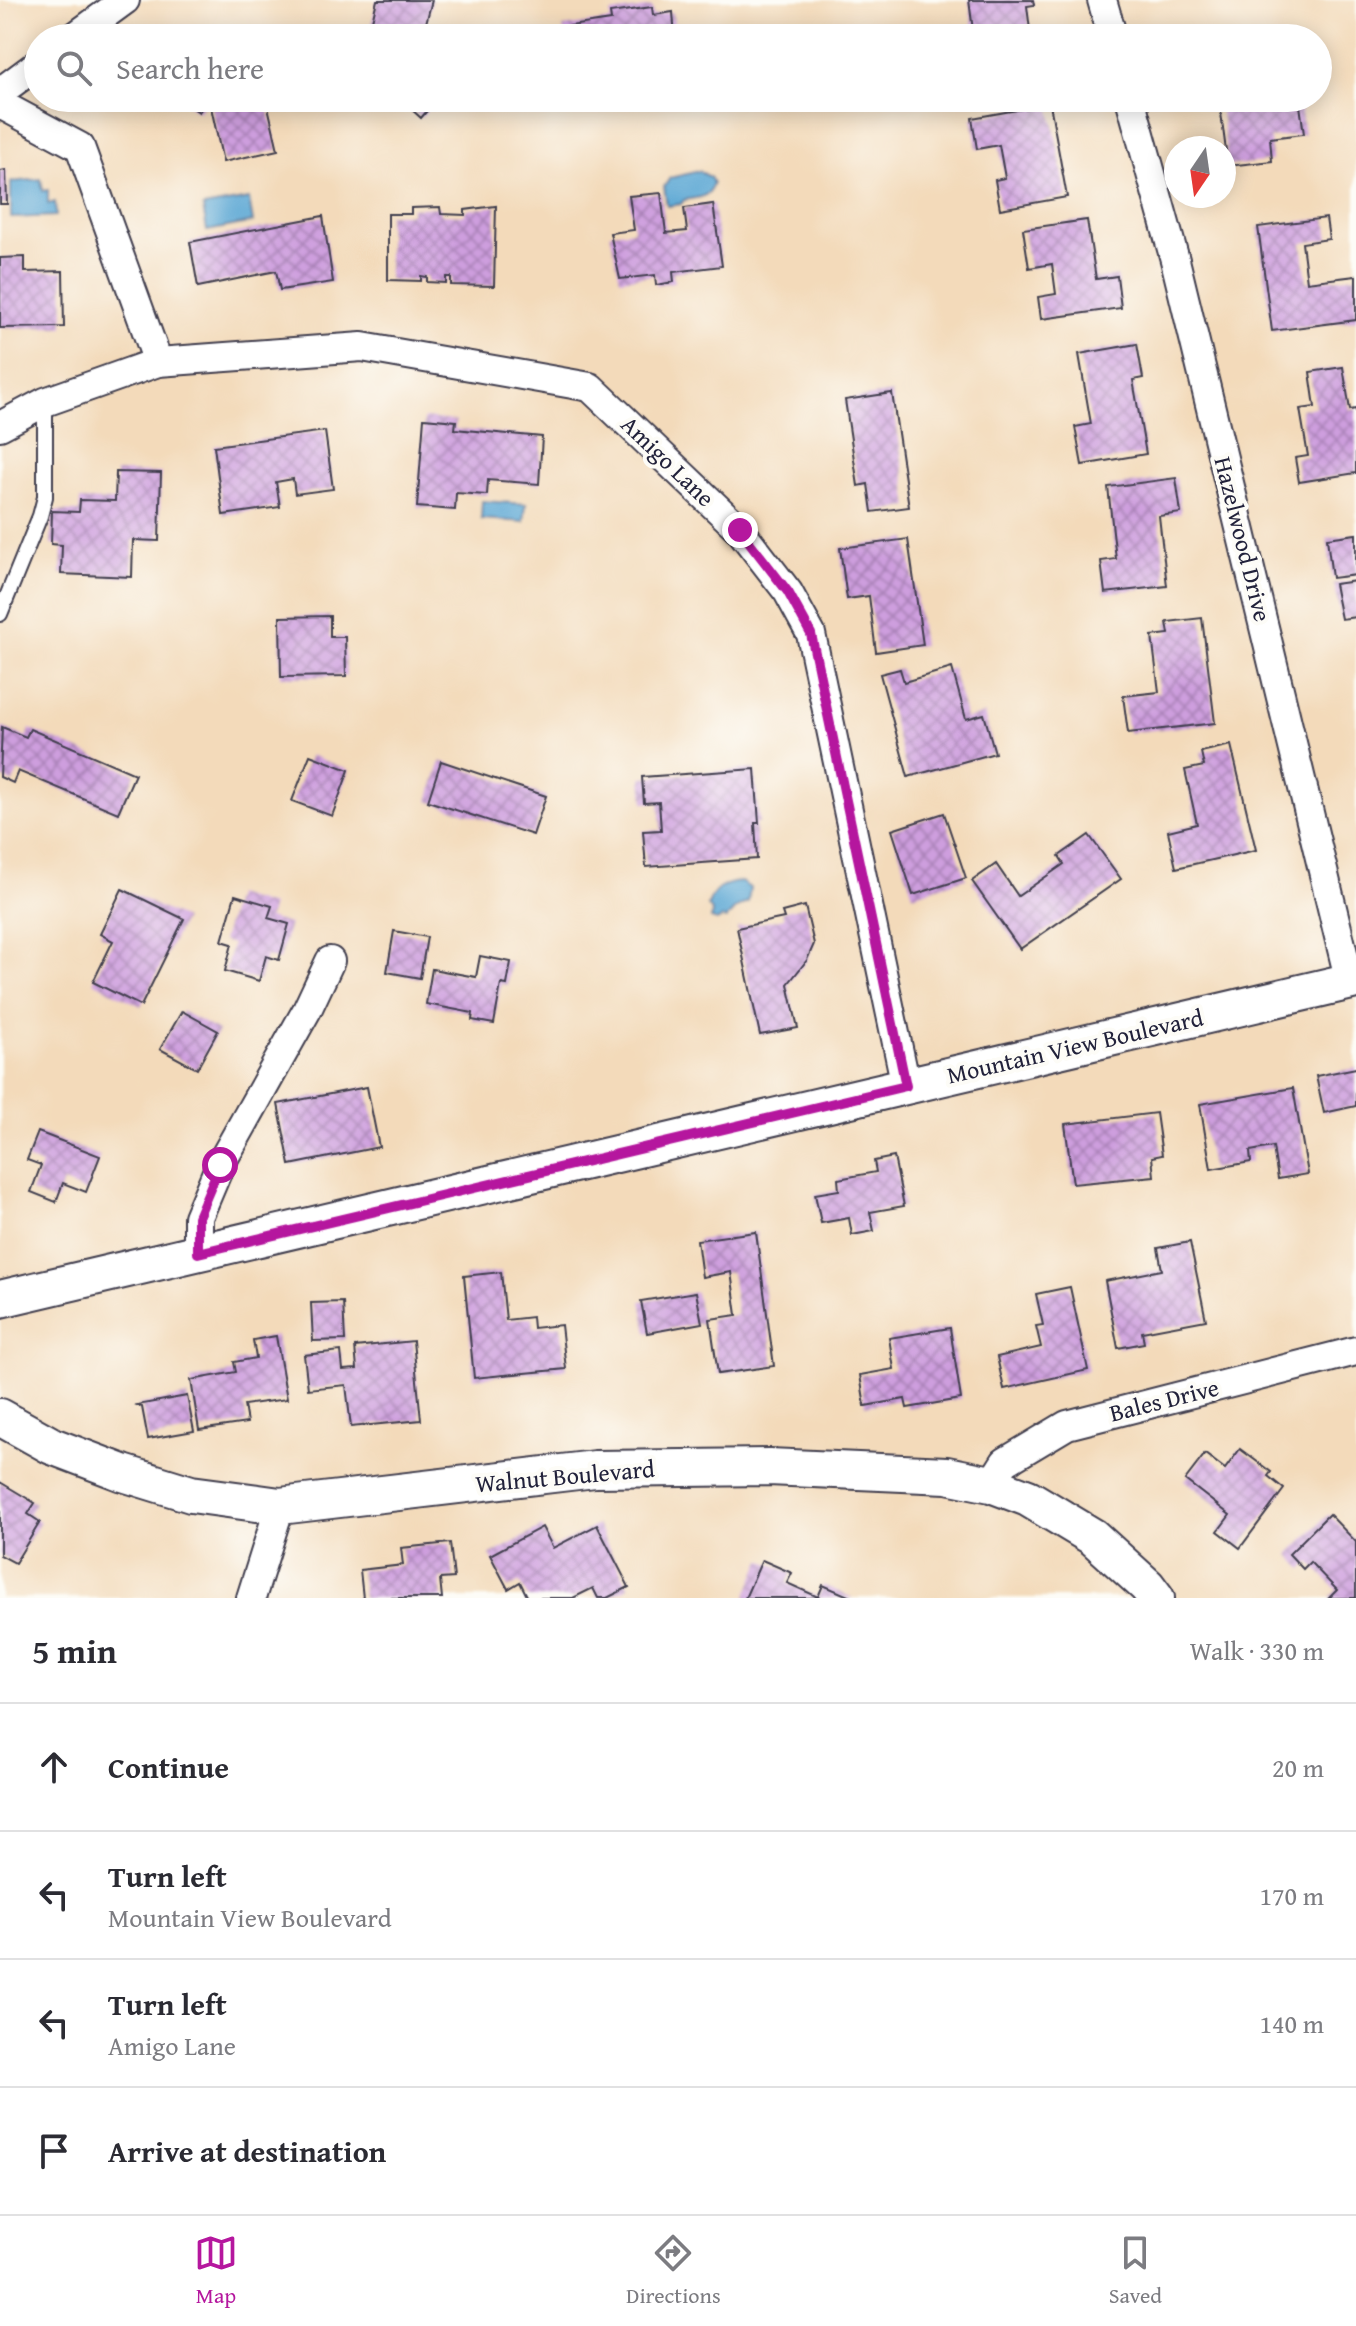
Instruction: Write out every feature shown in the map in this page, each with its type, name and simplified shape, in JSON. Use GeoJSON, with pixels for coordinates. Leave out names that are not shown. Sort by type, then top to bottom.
{"type":"FeatureCollection","features":[{"type":"Feature","properties":{"kind":"street"},"geometry":{"type":"LineString","coordinates":[[92,24],[125,0]]}},
{"type":"Feature","properties":{"kind":"street"},"geometry":{"type":"LineString","coordinates":[[1102,0],[1109,24]]}},
{"type":"Feature","properties":{"kind":"street"},"geometry":{"type":"LineString","coordinates":[[0,92],[24,74]]}},
{"type":"Feature","properties":{"kind":"street"},"geometry":{"type":"LineString","coordinates":[[0,104],[80,147],[158,362]]}},
{"type":"Feature","properties":{"kind":"street","name":"Hazelwood Drive"},"geometry":{"type":"LineString","coordinates":[[1134,112],[1175,260],[1353,981]]}},
{"type":"Feature","properties":{"kind":"street","name":"Amigo Lane"},"geometry":{"type":"LineString","coordinates":[[0,426],[45,402],[158,362],[362,347],[590,387],[740,530],[788,592],[811,634],[906,1086]]}},
{"type":"Feature","properties":{"kind":"street"},"geometry":{"type":"LineString","coordinates":[[198,1253],[198,1217],[220,1165],[307,1010],[330,961]]}},
{"type":"Feature","properties":{"kind":"street","name":"Mountain View Boulevard"},"geometry":{"type":"LineString","coordinates":[[0,1299],[1353,981]]}},
{"type":"Feature","properties":{"kind":"street","name":"Bales Drive"},"geometry":{"type":"LineString","coordinates":[[991,1484],[1005,1462],[1067,1425],[1356,1351]]}},
{"type":"Feature","properties":{"kind":"street","name":"Walnut Boulevard"},"geometry":{"type":"LineString","coordinates":[[0,1417],[52,1446],[123,1473],[191,1494],[280,1506],[595,1469],[769,1467],[947,1475],[991,1484],[1028,1498],[1093,1537],[1156,1598]]}},
{"type":"Feature","properties":{"kind":"street"},"geometry":{"type":"LineString","coordinates":[[251,1598],[280,1506]]}},
{"type":"Feature","properties":{"kind":"lane"},"geometry":{"type":"LineString","coordinates":[[0,614],[45,497],[45,402]]}},
{"type":"Feature","properties":{"kind":"water"},"geometry":{"type":"Polygon","coordinates":[[[699,171],[710,177],[713,183],[709,193],[667,206],[664,187],[670,178],[699,171]]]}},
{"type":"Feature","properties":{"kind":"water"},"geometry":{"type":"Polygon","coordinates":[[[41,179],[43,191],[48,190],[48,204],[55,202],[56,216],[11,218],[11,182],[41,179]]]}},
{"type":"Feature","properties":{"kind":"water"},"geometry":{"type":"Polygon","coordinates":[[[249,199],[253,222],[207,231],[203,207],[249,199]]]}},
{"type":"Feature","properties":{"kind":"water"},"geometry":{"type":"Polygon","coordinates":[[[482,501],[526,504],[524,522],[481,519],[482,501]]]}},
{"type":"Feature","properties":{"kind":"water"},"geometry":{"type":"Polygon","coordinates":[[[741,882],[750,888],[748,902],[735,909],[726,919],[711,919],[712,911],[708,906],[716,892],[741,882]]]}},
{"type":"Feature","properties":{"kind":"building"},"geometry":{"type":"Polygon","coordinates":[[[377,0],[432,0],[426,24],[371,24],[377,0]]]}},
{"type":"Feature","properties":{"kind":"building"},"geometry":{"type":"Polygon","coordinates":[[[969,0],[1033,0],[1034,5],[1027,6],[1029,24],[972,24],[969,0]]]}},
{"type":"Feature","properties":{"kind":"building"},"geometry":{"type":"Polygon","coordinates":[[[652,7],[653,15],[673,12],[674,24],[584,24],[611,20],[610,13],[652,7]]]}},
{"type":"Feature","properties":{"kind":"building"},"geometry":{"type":"Polygon","coordinates":[[[212,112],[269,112],[278,150],[223,162],[212,112]]]}},
{"type":"Feature","properties":{"kind":"building"},"geometry":{"type":"Polygon","coordinates":[[[1005,112],[1051,112],[1067,197],[1000,209],[995,180],[1005,178],[999,145],[977,149],[972,118],[1005,112]]]}},
{"type":"Feature","properties":{"kind":"building"},"geometry":{"type":"Polygon","coordinates":[[[1221,112],[1301,112],[1304,134],[1270,138],[1272,161],[1236,165],[1236,136],[1224,136],[1221,112]]]}},
{"type":"Feature","properties":{"kind":"building"},"geometry":{"type":"Polygon","coordinates":[[[6,170],[7,204],[0,204],[0,171],[6,170]]]}},
{"type":"Feature","properties":{"kind":"building"},"geometry":{"type":"Polygon","coordinates":[[[661,193],[666,233],[687,231],[684,208],[713,204],[722,266],[673,272],[674,282],[656,285],[655,275],[620,279],[610,233],[634,230],[629,196],[661,193]]]}},
{"type":"Feature","properties":{"kind":"building"},"geometry":{"type":"Polygon","coordinates":[[[496,206],[494,286],[451,285],[451,277],[446,277],[446,283],[427,282],[427,277],[421,276],[421,281],[388,280],[388,214],[411,214],[411,208],[440,207],[441,214],[465,215],[465,210],[496,206]]]}},
{"type":"Feature","properties":{"kind":"building"},"geometry":{"type":"Polygon","coordinates":[[[323,216],[333,282],[280,290],[276,271],[198,287],[190,242],[323,216]]]}},
{"type":"Feature","properties":{"kind":"building"},"geometry":{"type":"Polygon","coordinates":[[[1326,218],[1329,239],[1302,243],[1307,282],[1356,276],[1356,320],[1272,331],[1258,227],[1326,218]]]}},
{"type":"Feature","properties":{"kind":"building"},"geometry":{"type":"Polygon","coordinates":[[[1087,220],[1096,279],[1117,276],[1121,308],[1041,319],[1038,297],[1056,294],[1052,264],[1029,268],[1023,229],[1087,220]]]}},
{"type":"Feature","properties":{"kind":"building"},"geometry":{"type":"Polygon","coordinates":[[[25,257],[25,272],[63,271],[64,327],[0,328],[0,258],[25,257]]]}},
{"type":"Feature","properties":{"kind":"building"},"geometry":{"type":"Polygon","coordinates":[[[1137,344],[1143,378],[1133,380],[1146,454],[1082,465],[1075,427],[1091,424],[1079,354],[1137,344]]]}},
{"type":"Feature","properties":{"kind":"building"},"geometry":{"type":"Polygon","coordinates":[[[1343,367],[1350,410],[1356,409],[1356,473],[1299,482],[1295,458],[1308,456],[1300,409],[1315,407],[1310,372],[1343,367]]]}},
{"type":"Feature","properties":{"kind":"building"},"geometry":{"type":"Polygon","coordinates":[[[892,393],[909,507],[872,512],[868,484],[858,486],[845,400],[892,393]]]}},
{"type":"Feature","properties":{"kind":"building"},"geometry":{"type":"Polygon","coordinates":[[[424,418],[456,421],[455,429],[542,437],[539,484],[488,480],[487,495],[456,493],[455,510],[417,507],[424,418]]]}},
{"type":"Feature","properties":{"kind":"building"},"geometry":{"type":"Polygon","coordinates":[[[325,431],[333,489],[295,494],[293,479],[276,482],[280,507],[223,515],[214,446],[325,431]]]}},
{"type":"Feature","properties":{"kind":"building"},"geometry":{"type":"Polygon","coordinates":[[[116,472],[161,473],[159,541],[133,540],[132,577],[61,574],[62,545],[51,544],[52,511],[79,512],[80,500],[115,501],[116,472]]]}},
{"type":"Feature","properties":{"kind":"building"},"geometry":{"type":"Polygon","coordinates":[[[1176,478],[1181,513],[1159,516],[1167,586],[1105,593],[1101,561],[1116,559],[1108,487],[1176,478]]]}},
{"type":"Feature","properties":{"kind":"building"},"geometry":{"type":"Polygon","coordinates":[[[1356,534],[1356,575],[1332,578],[1327,538],[1356,534]]]}},
{"type":"Feature","properties":{"kind":"building"},"geometry":{"type":"Polygon","coordinates":[[[908,539],[923,645],[876,652],[869,596],[847,599],[840,548],[908,539]]]}},
{"type":"Feature","properties":{"kind":"building"},"geometry":{"type":"Polygon","coordinates":[[[1356,581],[1356,617],[1341,619],[1334,584],[1356,581]]]}},
{"type":"Feature","properties":{"kind":"building"},"geometry":{"type":"Polygon","coordinates":[[[330,616],[330,637],[345,637],[346,676],[281,677],[280,617],[330,616]]]}},
{"type":"Feature","properties":{"kind":"building"},"geometry":{"type":"Polygon","coordinates":[[[1202,618],[1215,723],[1128,733],[1123,696],[1159,692],[1152,636],[1169,634],[1167,622],[1202,618]]]}},
{"type":"Feature","properties":{"kind":"building"},"geometry":{"type":"Polygon","coordinates":[[[952,668],[966,719],[984,714],[995,753],[908,777],[880,674],[900,669],[904,682],[952,668]]]}},
{"type":"Feature","properties":{"kind":"building"},"geometry":{"type":"Polygon","coordinates":[[[2,727],[26,737],[30,729],[135,774],[118,813],[18,771],[13,783],[0,777],[2,727]]]}},
{"type":"Feature","properties":{"kind":"building"},"geometry":{"type":"Polygon","coordinates":[[[1231,745],[1256,850],[1176,868],[1168,831],[1197,824],[1185,770],[1204,766],[1201,752],[1231,745]]]}},
{"type":"Feature","properties":{"kind":"building"},"geometry":{"type":"Polygon","coordinates":[[[310,755],[349,770],[332,816],[292,801],[310,755]]]}},
{"type":"Feature","properties":{"kind":"building"},"geometry":{"type":"Polygon","coordinates":[[[441,761],[546,796],[533,835],[428,801],[441,761]]]}},
{"type":"Feature","properties":{"kind":"building"},"geometry":{"type":"Polygon","coordinates":[[[755,769],[759,823],[755,823],[757,859],[646,867],[643,831],[661,830],[659,802],[644,803],[642,777],[755,769]]]}},
{"type":"Feature","properties":{"kind":"building"},"geometry":{"type":"Polygon","coordinates":[[[944,813],[966,878],[913,895],[892,830],[944,813]]]}},
{"type":"Feature","properties":{"kind":"building"},"geometry":{"type":"Polygon","coordinates":[[[1089,835],[1121,879],[1020,949],[972,881],[996,864],[1018,896],[1064,864],[1059,856],[1089,835]]]}},
{"type":"Feature","properties":{"kind":"building"},"geometry":{"type":"Polygon","coordinates":[[[122,889],[184,919],[141,1006],[93,982],[113,941],[100,934],[122,889]]]}},
{"type":"Feature","properties":{"kind":"building"},"geometry":{"type":"Polygon","coordinates":[[[235,895],[272,906],[268,918],[289,924],[279,960],[266,956],[259,981],[225,971],[232,944],[222,941],[235,895]]]}},
{"type":"Feature","properties":{"kind":"building"},"geometry":{"type":"Polygon","coordinates":[[[805,906],[814,944],[807,960],[788,984],[798,1028],[760,1035],[737,928],[784,918],[782,912],[805,906]]]}},
{"type":"Feature","properties":{"kind":"building"},"geometry":{"type":"Polygon","coordinates":[[[394,931],[427,937],[420,978],[387,972],[394,931]]]}},
{"type":"Feature","properties":{"kind":"building"},"geometry":{"type":"Polygon","coordinates":[[[480,956],[511,962],[507,985],[501,984],[494,1024],[472,1020],[473,1013],[426,1004],[432,969],[476,977],[480,956]]]}},
{"type":"Feature","properties":{"kind":"building"},"geometry":{"type":"Polygon","coordinates":[[[182,1011],[218,1031],[197,1069],[160,1049],[182,1011]]]}},
{"type":"Feature","properties":{"kind":"building"},"geometry":{"type":"Polygon","coordinates":[[[1356,1068],[1356,1106],[1324,1113],[1316,1076],[1356,1068]]]}},
{"type":"Feature","properties":{"kind":"building"},"geometry":{"type":"Polygon","coordinates":[[[367,1087],[379,1147],[290,1165],[278,1104],[367,1087]]]}},
{"type":"Feature","properties":{"kind":"building"},"geometry":{"type":"Polygon","coordinates":[[[1293,1088],[1308,1174],[1278,1179],[1273,1147],[1250,1151],[1251,1162],[1211,1169],[1200,1104],[1293,1088]]]}},
{"type":"Feature","properties":{"kind":"building"},"geometry":{"type":"Polygon","coordinates":[[[1156,1113],[1162,1155],[1152,1157],[1154,1176],[1073,1184],[1065,1124],[1156,1113]]]}},
{"type":"Feature","properties":{"kind":"building"},"geometry":{"type":"Polygon","coordinates":[[[38,1132],[100,1156],[86,1192],[63,1183],[56,1202],[31,1192],[41,1165],[27,1160],[38,1132]]]}},
{"type":"Feature","properties":{"kind":"building"},"geometry":{"type":"Polygon","coordinates":[[[894,1157],[904,1206],[870,1212],[874,1231],[852,1235],[849,1218],[821,1223],[815,1194],[839,1190],[838,1179],[876,1172],[874,1161],[894,1157]]]}},
{"type":"Feature","properties":{"kind":"building"},"geometry":{"type":"Polygon","coordinates":[[[756,1232],[774,1366],[718,1374],[710,1319],[737,1315],[731,1272],[702,1277],[697,1240],[756,1232]]]}},
{"type":"Feature","properties":{"kind":"building"},"geometry":{"type":"Polygon","coordinates":[[[1190,1242],[1206,1320],[1142,1332],[1144,1343],[1118,1348],[1105,1281],[1162,1270],[1158,1248],[1190,1242]]]}},
{"type":"Feature","properties":{"kind":"building"},"geometry":{"type":"Polygon","coordinates":[[[501,1272],[506,1320],[532,1317],[533,1328],[561,1325],[566,1369],[474,1378],[464,1276],[501,1272]]]}},
{"type":"Feature","properties":{"kind":"building"},"geometry":{"type":"Polygon","coordinates":[[[1070,1287],[1088,1370],[1004,1389],[997,1357],[1041,1347],[1036,1326],[1043,1325],[1036,1294],[1070,1287]]]}},
{"type":"Feature","properties":{"kind":"building"},"geometry":{"type":"Polygon","coordinates":[[[696,1292],[702,1323],[647,1333],[641,1301],[696,1292]]]}},
{"type":"Feature","properties":{"kind":"building"},"geometry":{"type":"Polygon","coordinates":[[[343,1302],[345,1340],[313,1341],[311,1303],[343,1302]]]}},
{"type":"Feature","properties":{"kind":"building"},"geometry":{"type":"Polygon","coordinates":[[[950,1328],[961,1399],[907,1408],[905,1399],[865,1406],[860,1375],[894,1369],[889,1338],[950,1328]]]}},
{"type":"Feature","properties":{"kind":"building"},"geometry":{"type":"Polygon","coordinates":[[[276,1336],[287,1399],[244,1405],[247,1423],[199,1430],[191,1380],[236,1372],[234,1362],[256,1358],[253,1340],[276,1336]]]}},
{"type":"Feature","properties":{"kind":"building"},"geometry":{"type":"Polygon","coordinates":[[[413,1341],[421,1420],[351,1427],[346,1385],[308,1389],[304,1355],[341,1351],[343,1370],[357,1369],[355,1347],[413,1341]]]}},
{"type":"Feature","properties":{"kind":"building"},"geometry":{"type":"Polygon","coordinates":[[[187,1396],[194,1431],[148,1439],[142,1407],[137,1405],[187,1396]]]}},
{"type":"Feature","properties":{"kind":"building"},"geometry":{"type":"Polygon","coordinates":[[[1240,1449],[1271,1472],[1268,1476],[1284,1489],[1240,1548],[1218,1531],[1230,1515],[1185,1480],[1205,1454],[1225,1469],[1240,1449]]]}},
{"type":"Feature","properties":{"kind":"building"},"geometry":{"type":"Polygon","coordinates":[[[0,1482],[35,1503],[28,1514],[40,1522],[15,1563],[0,1555],[0,1482]]]}},
{"type":"Feature","properties":{"kind":"building"},"geometry":{"type":"Polygon","coordinates":[[[1329,1514],[1356,1542],[1356,1598],[1329,1598],[1337,1590],[1310,1562],[1303,1569],[1289,1554],[1329,1514]]]}},
{"type":"Feature","properties":{"kind":"building"},"geometry":{"type":"Polygon","coordinates":[[[597,1525],[629,1587],[607,1598],[598,1598],[593,1588],[573,1598],[528,1598],[520,1582],[508,1589],[490,1555],[542,1527],[553,1548],[597,1525]]]}},
{"type":"Feature","properties":{"kind":"building"},"geometry":{"type":"Polygon","coordinates":[[[450,1543],[454,1578],[440,1579],[442,1598],[363,1598],[360,1570],[403,1565],[401,1548],[450,1543]]]}},
{"type":"Feature","properties":{"kind":"building"},"geometry":{"type":"Polygon","coordinates":[[[762,1560],[792,1573],[787,1583],[818,1597],[823,1585],[853,1598],[745,1598],[762,1560]]]}},
{"type":"Feature","properties":{"kind":"route"},"geometry":{"type":"LineString","coordinates":[[220,1165],[198,1217],[198,1253],[906,1086],[811,634],[788,592],[740,530]]}}]}
